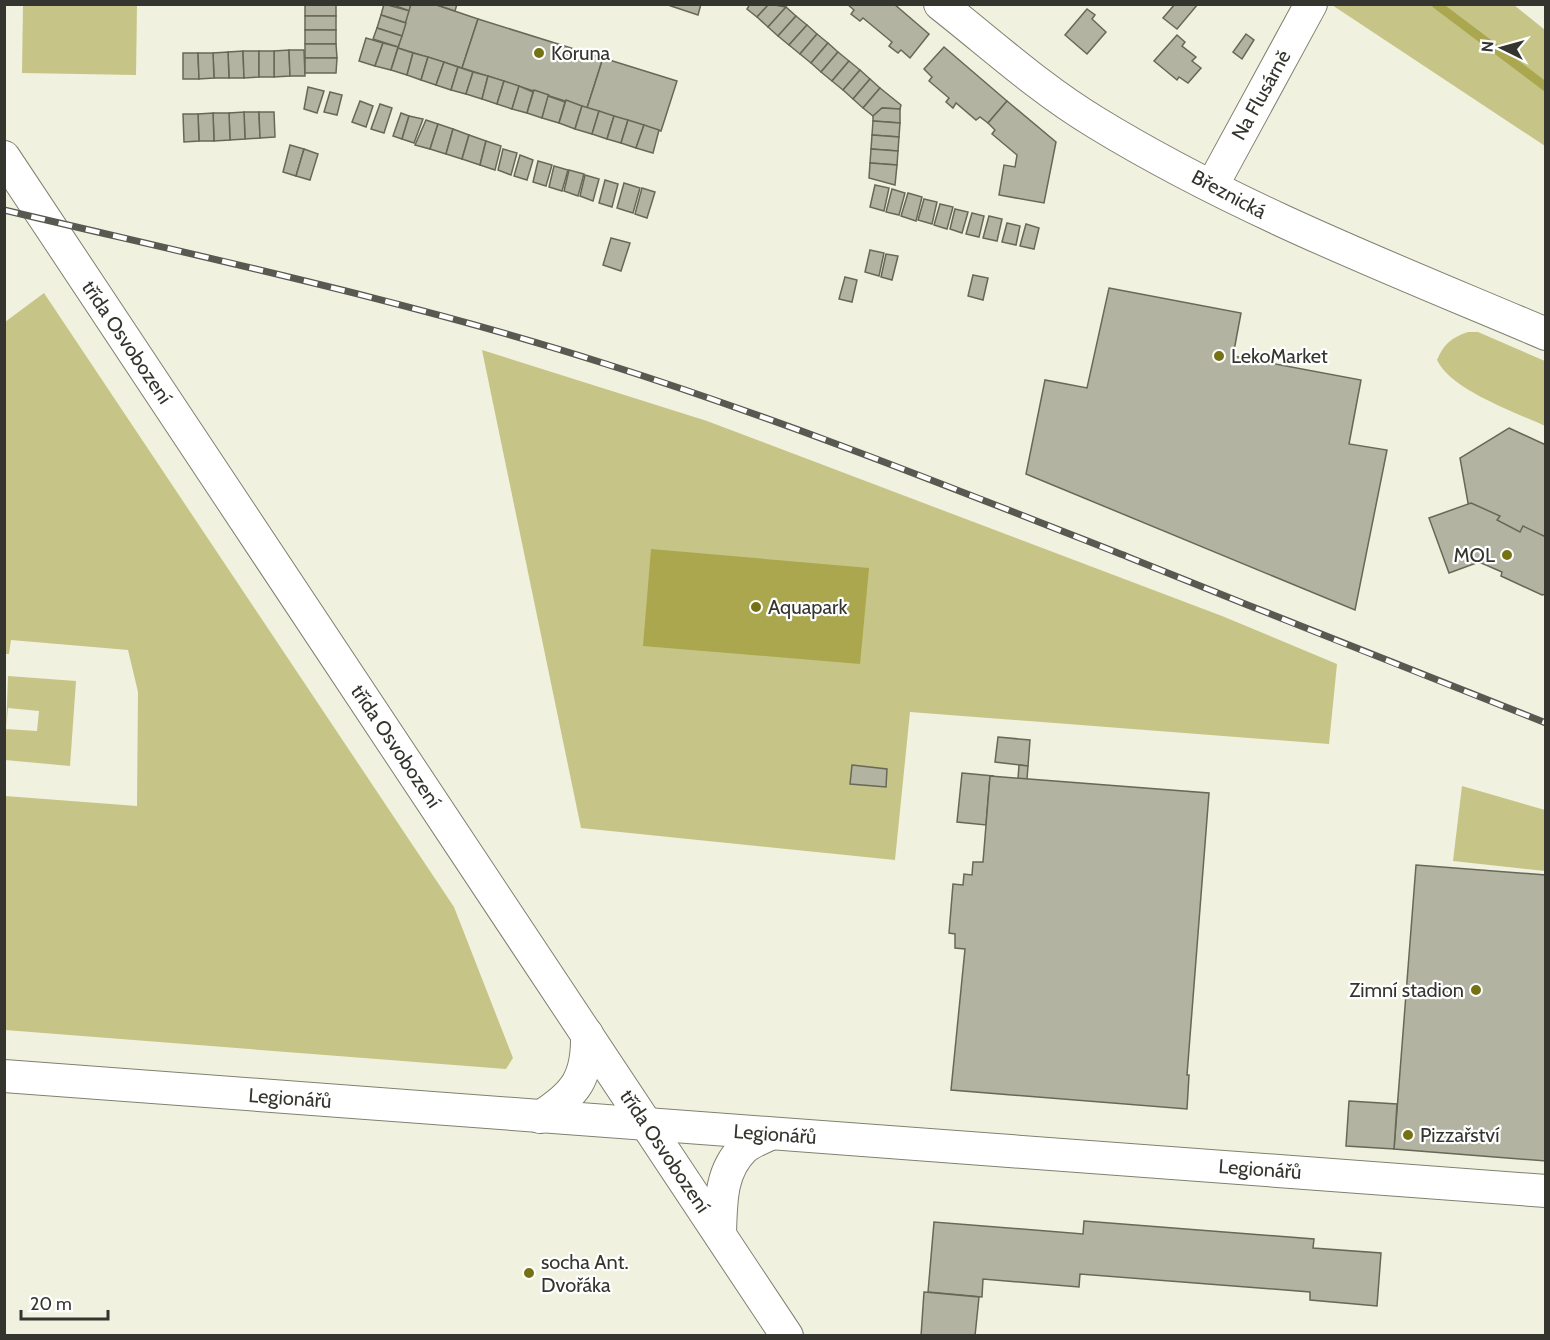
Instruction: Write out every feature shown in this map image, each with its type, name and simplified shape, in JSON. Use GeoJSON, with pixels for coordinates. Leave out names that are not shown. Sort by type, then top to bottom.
{"type":"FeatureCollection","features":[{"type":"Feature","properties":{"kind":"street","name":"Březnická"},"geometry":{"type":"LineString","coordinates":[[940,4],[1077,110],[1212,186],[1299,231],[1545,334]]}},
{"type":"Feature","properties":{"kind":"street","name":"Na Flusárně"},"geometry":{"type":"LineString","coordinates":[[1212,186],[1311,4]]}},
{"type":"Feature","properties":{"kind":"street","name":"třída Osvobození"},"geometry":{"type":"LineString","coordinates":[[4,157],[720,1234],[781,1331]]}},
{"type":"Feature","properties":{"kind":"street"},"geometry":{"type":"LineString","coordinates":[[540,1118],[567,1100],[579,1082],[588,1060],[587,1034]]}},
{"type":"Feature","properties":{"kind":"street","name":"Legionářů"},"geometry":{"type":"LineString","coordinates":[[4,1076],[540,1118],[1545,1191]]}},
{"type":"Feature","properties":{"kind":"street"},"geometry":{"type":"LineString","coordinates":[[720,1234],[722,1189],[731,1165],[745,1147],[770,1134]]}},
{"type":"Feature","properties":{"kind":"shaded area"},"geometry":{"type":"Polygon","coordinates":[[[23,5],[137,5],[136,75],[22,73],[23,5]]]}},
{"type":"Feature","properties":{"kind":"shaded area"},"geometry":{"type":"Polygon","coordinates":[[[1332,5],[1514,5],[1545,30],[1545,146],[1332,5]]]}},
{"type":"Feature","properties":{"kind":"shaded area"},"geometry":{"type":"Polygon","coordinates":[[[44,293],[454,907],[513,1058],[506,1069],[5,1030],[5,796],[137,806],[138,692],[128,650],[11,640],[9,654],[5,654],[5,322],[44,293]]]}},
{"type":"Feature","properties":{"kind":"shaded area"},"geometry":{"type":"Polygon","coordinates":[[[1468,332],[1478,332],[1545,361],[1545,426],[1485,399],[1444,371],[1437,360],[1442,350],[1457,336],[1468,332]]]}},
{"type":"Feature","properties":{"kind":"shaded area"},"geometry":{"type":"Polygon","coordinates":[[[482,350],[707,421],[1222,616],[1337,664],[1329,744],[910,712],[895,860],[581,828],[482,350]]]}},
{"type":"Feature","properties":{"kind":"shaded area","name":"Aquapark"},"geometry":{"type":"Polygon","coordinates":[[[651,549],[869,568],[860,664],[643,646],[651,549]]]}},
{"type":"Feature","properties":{"kind":"shaded area"},"geometry":{"type":"Polygon","coordinates":[[[8,676],[76,681],[70,766],[5,760],[6,729],[37,731],[39,711],[8,708],[6,727],[8,676]]]}},
{"type":"Feature","properties":{"kind":"shaded area"},"geometry":{"type":"Polygon","coordinates":[[[1462,786],[1545,810],[1545,871],[1453,861],[1462,786]]]}},
{"type":"Feature","properties":{"kind":"building"},"geometry":{"type":"Polygon","coordinates":[[[305,4],[336,4],[336,16],[305,16],[305,4]]]}},
{"type":"Feature","properties":{"kind":"building"},"geometry":{"type":"Polygon","coordinates":[[[384,4],[410,11],[406,23],[381,15],[384,4]]]}},
{"type":"Feature","properties":{"kind":"building"},"geometry":{"type":"Polygon","coordinates":[[[390,4],[411,4],[410,11],[390,4]]]}},
{"type":"Feature","properties":{"kind":"building"},"geometry":{"type":"Polygon","coordinates":[[[411,4],[434,4],[478,19],[462,68],[398,48],[411,4]]]}},
{"type":"Feature","properties":{"kind":"building"},"geometry":{"type":"Polygon","coordinates":[[[434,4],[457,4],[455,11],[434,4]]]}},
{"type":"Feature","properties":{"kind":"building"},"geometry":{"type":"Polygon","coordinates":[[[665,4],[701,4],[698,15],[665,4]]]}},
{"type":"Feature","properties":{"kind":"building"},"geometry":{"type":"Polygon","coordinates":[[[750,4],[769,4],[757,17],[747,9],[750,4]]]}},
{"type":"Feature","properties":{"kind":"building"},"geometry":{"type":"Polygon","coordinates":[[[769,4],[786,7],[768,27],[757,17],[769,4]]]}},
{"type":"Feature","properties":{"kind":"building"},"geometry":{"type":"Polygon","coordinates":[[[847,4],[894,4],[929,34],[910,58],[901,50],[898,53],[889,46],[892,42],[863,18],[860,21],[851,14],[854,10],[847,4]]]}},
{"type":"Feature","properties":{"kind":"building"},"geometry":{"type":"Polygon","coordinates":[[[1175,4],[1198,4],[1177,29],[1163,18],[1175,4]]]}},
{"type":"Feature","properties":{"kind":"building"},"geometry":{"type":"Polygon","coordinates":[[[786,7],[796,16],[778,36],[768,27],[786,7]]]}},
{"type":"Feature","properties":{"kind":"building"},"geometry":{"type":"Polygon","coordinates":[[[1087,9],[1095,15],[1092,19],[1106,32],[1087,54],[1065,35],[1087,9]]]}},
{"type":"Feature","properties":{"kind":"building"},"geometry":{"type":"Polygon","coordinates":[[[381,15],[406,23],[402,36],[377,28],[381,15]]]}},
{"type":"Feature","properties":{"kind":"building"},"geometry":{"type":"Polygon","coordinates":[[[305,16],[336,16],[336,30],[305,30],[305,16]]]}},
{"type":"Feature","properties":{"kind":"building"},"geometry":{"type":"Polygon","coordinates":[[[796,16],[807,25],[789,45],[778,36],[796,16]]]}},
{"type":"Feature","properties":{"kind":"building"},"geometry":{"type":"Polygon","coordinates":[[[478,19],[603,58],[587,108],[462,68],[478,19]]]}},
{"type":"Feature","properties":{"kind":"building"},"geometry":{"type":"Polygon","coordinates":[[[807,25],[817,34],[800,54],[789,45],[807,25]]]}},
{"type":"Feature","properties":{"kind":"building"},"geometry":{"type":"Polygon","coordinates":[[[377,28],[402,36],[398,47],[373,39],[377,28]]]}},
{"type":"Feature","properties":{"kind":"building"},"geometry":{"type":"Polygon","coordinates":[[[305,30],[336,30],[336,44],[305,44],[305,30]]]}},
{"type":"Feature","properties":{"kind":"building"},"geometry":{"type":"Polygon","coordinates":[[[817,34],[828,43],[811,63],[800,54],[817,34]]]}},
{"type":"Feature","properties":{"kind":"building"},"geometry":{"type":"Polygon","coordinates":[[[1246,34],[1254,40],[1242,59],[1233,52],[1246,34]]]}},
{"type":"Feature","properties":{"kind":"building"},"geometry":{"type":"Polygon","coordinates":[[[1177,35],[1185,42],[1182,46],[1196,57],[1192,61],[1201,68],[1188,83],[1179,77],[1177,80],[1154,61],[1177,35]]]}},
{"type":"Feature","properties":{"kind":"building"},"geometry":{"type":"Polygon","coordinates":[[[366,38],[383,43],[375,66],[359,61],[366,38]]]}},
{"type":"Feature","properties":{"kind":"building"},"geometry":{"type":"Polygon","coordinates":[[[383,43],[398,47],[391,70],[375,66],[383,43]]]}},
{"type":"Feature","properties":{"kind":"building"},"geometry":{"type":"Polygon","coordinates":[[[828,43],[838,52],[821,72],[811,63],[828,43]]]}},
{"type":"Feature","properties":{"kind":"building"},"geometry":{"type":"Polygon","coordinates":[[[305,44],[336,44],[337,58],[305,58],[305,44]]]}},
{"type":"Feature","properties":{"kind":"building"},"geometry":{"type":"Polygon","coordinates":[[[944,47],[1007,101],[988,123],[980,117],[976,120],[956,103],[953,108],[946,102],[949,98],[929,81],[932,77],[924,69],[944,47]]]}},
{"type":"Feature","properties":{"kind":"building"},"geometry":{"type":"Polygon","coordinates":[[[398,48],[413,53],[407,75],[391,70],[398,48]]]}},
{"type":"Feature","properties":{"kind":"building"},"geometry":{"type":"Polygon","coordinates":[[[289,50],[290,76],[274,77],[274,51],[289,50]]]}},
{"type":"Feature","properties":{"kind":"building"},"geometry":{"type":"Polygon","coordinates":[[[289,50],[304,50],[305,76],[290,76],[289,50]]]}},
{"type":"Feature","properties":{"kind":"building"},"geometry":{"type":"Polygon","coordinates":[[[243,51],[244,78],[229,78],[228,52],[243,51]]]}},
{"type":"Feature","properties":{"kind":"building"},"geometry":{"type":"Polygon","coordinates":[[[243,51],[259,51],[259,77],[244,78],[243,51]]]}},
{"type":"Feature","properties":{"kind":"building"},"geometry":{"type":"Polygon","coordinates":[[[259,51],[274,51],[274,77],[259,77],[259,51]]]}},
{"type":"Feature","properties":{"kind":"building"},"geometry":{"type":"Polygon","coordinates":[[[228,52],[229,78],[214,78],[213,53],[228,52]]]}},
{"type":"Feature","properties":{"kind":"building"},"geometry":{"type":"Polygon","coordinates":[[[838,52],[849,61],[832,81],[821,72],[838,52]]]}},
{"type":"Feature","properties":{"kind":"building"},"geometry":{"type":"Polygon","coordinates":[[[183,53],[198,53],[199,79],[183,79],[183,53]]]}},
{"type":"Feature","properties":{"kind":"building"},"geometry":{"type":"Polygon","coordinates":[[[198,53],[213,53],[214,78],[199,79],[198,53]]]}},
{"type":"Feature","properties":{"kind":"building"},"geometry":{"type":"Polygon","coordinates":[[[413,53],[428,57],[421,80],[407,75],[413,53]]]}},
{"type":"Feature","properties":{"kind":"building"},"geometry":{"type":"Polygon","coordinates":[[[428,57],[444,62],[436,85],[421,80],[428,57]]]}},
{"type":"Feature","properties":{"kind":"building"},"geometry":{"type":"Polygon","coordinates":[[[305,58],[337,58],[336,73],[305,73],[305,58]]]}},
{"type":"Feature","properties":{"kind":"building"},"geometry":{"type":"Polygon","coordinates":[[[603,58],[677,81],[661,131],[587,108],[603,58]]]}},
{"type":"Feature","properties":{"kind":"building"},"geometry":{"type":"Polygon","coordinates":[[[849,61],[860,70],[843,90],[832,81],[849,61]]]}},
{"type":"Feature","properties":{"kind":"building"},"geometry":{"type":"Polygon","coordinates":[[[444,62],[458,67],[451,90],[436,85],[444,62]]]}},
{"type":"Feature","properties":{"kind":"building"},"geometry":{"type":"Polygon","coordinates":[[[458,67],[473,72],[466,94],[451,90],[458,67]]]}},
{"type":"Feature","properties":{"kind":"building"},"geometry":{"type":"Polygon","coordinates":[[[860,70],[870,79],[853,99],[843,90],[860,70]]]}},
{"type":"Feature","properties":{"kind":"building"},"geometry":{"type":"Polygon","coordinates":[[[473,72],[488,76],[482,99],[466,94],[473,72]]]}},
{"type":"Feature","properties":{"kind":"building"},"geometry":{"type":"Polygon","coordinates":[[[488,76],[504,81],[497,104],[482,99],[488,76]]]}},
{"type":"Feature","properties":{"kind":"building"},"geometry":{"type":"Polygon","coordinates":[[[870,79],[880,88],[863,108],[853,99],[870,79]]]}},
{"type":"Feature","properties":{"kind":"building"},"geometry":{"type":"Polygon","coordinates":[[[504,81],[519,86],[512,109],[497,104],[504,81]]]}},
{"type":"Feature","properties":{"kind":"building"},"geometry":{"type":"Polygon","coordinates":[[[519,86],[533,92],[527,113],[512,109],[519,86]]]}},
{"type":"Feature","properties":{"kind":"building"},"geometry":{"type":"Polygon","coordinates":[[[308,87],[324,91],[317,113],[304,109],[308,87]]]}},
{"type":"Feature","properties":{"kind":"building"},"geometry":{"type":"Polygon","coordinates":[[[880,88],[901,105],[900,109],[882,108],[873,116],[863,108],[880,88]]]}},
{"type":"Feature","properties":{"kind":"building"},"geometry":{"type":"Polygon","coordinates":[[[534,90],[549,95],[542,118],[527,113],[534,90]]]}},
{"type":"Feature","properties":{"kind":"building"},"geometry":{"type":"Polygon","coordinates":[[[330,92],[342,95],[337,115],[324,112],[330,92]]]}},
{"type":"Feature","properties":{"kind":"building"},"geometry":{"type":"Polygon","coordinates":[[[548,96],[565,102],[559,123],[542,118],[548,96]]]}},
{"type":"Feature","properties":{"kind":"building"},"geometry":{"type":"Polygon","coordinates":[[[566,100],[582,106],[575,129],[559,123],[566,100]]]}},
{"type":"Feature","properties":{"kind":"building"},"geometry":{"type":"Polygon","coordinates":[[[360,101],[373,106],[366,127],[352,122],[360,101]]]}},
{"type":"Feature","properties":{"kind":"building"},"geometry":{"type":"Polygon","coordinates":[[[1007,101],[1056,142],[1044,203],[999,195],[1004,165],[1015,167],[1017,155],[992,134],[995,130],[988,123],[1007,101]]]}},
{"type":"Feature","properties":{"kind":"building"},"geometry":{"type":"Polygon","coordinates":[[[380,104],[392,108],[384,133],[371,129],[380,104]]]}},
{"type":"Feature","properties":{"kind":"building"},"geometry":{"type":"Polygon","coordinates":[[[582,106],[599,111],[592,134],[575,129],[582,106]]]}},
{"type":"Feature","properties":{"kind":"building"},"geometry":{"type":"Polygon","coordinates":[[[882,108],[900,109],[900,123],[873,121],[873,116],[882,108]]]}},
{"type":"Feature","properties":{"kind":"building"},"geometry":{"type":"Polygon","coordinates":[[[599,111],[614,116],[607,139],[592,134],[599,111]]]}},
{"type":"Feature","properties":{"kind":"building"},"geometry":{"type":"Polygon","coordinates":[[[244,112],[259,112],[260,138],[245,139],[244,112]]]}},
{"type":"Feature","properties":{"kind":"building"},"geometry":{"type":"Polygon","coordinates":[[[244,112],[245,139],[230,140],[229,113],[244,112]]]}},
{"type":"Feature","properties":{"kind":"building"},"geometry":{"type":"Polygon","coordinates":[[[259,112],[274,112],[275,137],[260,138],[259,112]]]}},
{"type":"Feature","properties":{"kind":"building"},"geometry":{"type":"Polygon","coordinates":[[[213,113],[229,113],[230,140],[214,141],[213,113]]]}},
{"type":"Feature","properties":{"kind":"building"},"geometry":{"type":"Polygon","coordinates":[[[213,113],[214,141],[199,141],[198,114],[213,113]]]}},
{"type":"Feature","properties":{"kind":"building"},"geometry":{"type":"Polygon","coordinates":[[[401,113],[409,116],[402,139],[393,136],[401,113]]]}},
{"type":"Feature","properties":{"kind":"building"},"geometry":{"type":"Polygon","coordinates":[[[183,114],[198,114],[199,141],[184,142],[183,114]]]}},
{"type":"Feature","properties":{"kind":"building"},"geometry":{"type":"Polygon","coordinates":[[[409,116],[423,119],[414,143],[402,139],[409,116]]]}},
{"type":"Feature","properties":{"kind":"building"},"geometry":{"type":"Polygon","coordinates":[[[614,116],[628,120],[621,143],[607,139],[614,116]]]}},
{"type":"Feature","properties":{"kind":"building"},"geometry":{"type":"Polygon","coordinates":[[[426,120],[438,124],[430,149],[415,145],[426,120]]]}},
{"type":"Feature","properties":{"kind":"building"},"geometry":{"type":"Polygon","coordinates":[[[628,120],[644,125],[636,148],[621,143],[628,120]]]}},
{"type":"Feature","properties":{"kind":"building"},"geometry":{"type":"Polygon","coordinates":[[[873,121],[900,123],[899,137],[872,135],[873,121]]]}},
{"type":"Feature","properties":{"kind":"building"},"geometry":{"type":"Polygon","coordinates":[[[438,124],[453,129],[446,154],[430,149],[438,124]]]}},
{"type":"Feature","properties":{"kind":"building"},"geometry":{"type":"Polygon","coordinates":[[[644,125],[659,130],[653,153],[636,148],[644,125]]]}},
{"type":"Feature","properties":{"kind":"building"},"geometry":{"type":"Polygon","coordinates":[[[453,129],[469,135],[462,159],[446,154],[453,129]]]}},
{"type":"Feature","properties":{"kind":"building"},"geometry":{"type":"Polygon","coordinates":[[[469,135],[486,141],[480,165],[462,159],[469,135]]]}},
{"type":"Feature","properties":{"kind":"building"},"geometry":{"type":"Polygon","coordinates":[[[872,135],[899,137],[898,151],[871,149],[872,135]]]}},
{"type":"Feature","properties":{"kind":"building"},"geometry":{"type":"Polygon","coordinates":[[[486,141],[501,146],[495,170],[480,165],[486,141]]]}},
{"type":"Feature","properties":{"kind":"building"},"geometry":{"type":"Polygon","coordinates":[[[290,145],[304,149],[296,176],[283,172],[290,145]]]}},
{"type":"Feature","properties":{"kind":"building"},"geometry":{"type":"Polygon","coordinates":[[[304,149],[318,154],[310,180],[296,176],[304,149]]]}},
{"type":"Feature","properties":{"kind":"building"},"geometry":{"type":"Polygon","coordinates":[[[503,149],[517,153],[511,175],[498,170],[503,149]]]}},
{"type":"Feature","properties":{"kind":"building"},"geometry":{"type":"Polygon","coordinates":[[[871,149],[898,151],[897,165],[870,163],[871,149]]]}},
{"type":"Feature","properties":{"kind":"building"},"geometry":{"type":"Polygon","coordinates":[[[520,155],[533,160],[527,180],[514,176],[520,155]]]}},
{"type":"Feature","properties":{"kind":"building"},"geometry":{"type":"Polygon","coordinates":[[[538,161],[552,165],[546,186],[533,182],[538,161]]]}},
{"type":"Feature","properties":{"kind":"building"},"geometry":{"type":"Polygon","coordinates":[[[870,163],[897,165],[895,185],[869,178],[870,163]]]}},
{"type":"Feature","properties":{"kind":"building"},"geometry":{"type":"Polygon","coordinates":[[[554,166],[568,170],[562,191],[549,187],[554,166]]]}},
{"type":"Feature","properties":{"kind":"building"},"geometry":{"type":"Polygon","coordinates":[[[569,170],[584,174],[578,196],[564,191],[569,170]]]}},
{"type":"Feature","properties":{"kind":"building"},"geometry":{"type":"Polygon","coordinates":[[[585,175],[599,179],[593,201],[580,196],[585,175]]]}},
{"type":"Feature","properties":{"kind":"building"},"geometry":{"type":"Polygon","coordinates":[[[605,180],[618,184],[612,207],[599,203],[605,180]]]}},
{"type":"Feature","properties":{"kind":"building"},"geometry":{"type":"Polygon","coordinates":[[[624,183],[640,188],[633,213],[617,208],[624,183]]]}},
{"type":"Feature","properties":{"kind":"building"},"geometry":{"type":"Polygon","coordinates":[[[875,185],[889,188],[884,211],[870,207],[875,185]]]}},
{"type":"Feature","properties":{"kind":"building"},"geometry":{"type":"Polygon","coordinates":[[[642,188],[655,192],[647,218],[635,214],[642,188]]]}},
{"type":"Feature","properties":{"kind":"building"},"geometry":{"type":"Polygon","coordinates":[[[892,189],[905,193],[899,215],[886,212],[892,189]]]}},
{"type":"Feature","properties":{"kind":"building"},"geometry":{"type":"Polygon","coordinates":[[[908,193],[922,197],[916,221],[901,216],[908,193]]]}},
{"type":"Feature","properties":{"kind":"building"},"geometry":{"type":"Polygon","coordinates":[[[924,199],[937,202],[932,224],[918,220],[924,199]]]}},
{"type":"Feature","properties":{"kind":"building"},"geometry":{"type":"Polygon","coordinates":[[[940,204],[953,207],[947,229],[934,225],[940,204]]]}},
{"type":"Feature","properties":{"kind":"building"},"geometry":{"type":"Polygon","coordinates":[[[955,209],[968,212],[962,233],[950,229],[955,209]]]}},
{"type":"Feature","properties":{"kind":"building"},"geometry":{"type":"Polygon","coordinates":[[[972,213],[984,216],[979,237],[966,234],[972,213]]]}},
{"type":"Feature","properties":{"kind":"building"},"geometry":{"type":"Polygon","coordinates":[[[989,216],[1002,219],[997,241],[983,238],[989,216]]]}},
{"type":"Feature","properties":{"kind":"building"},"geometry":{"type":"Polygon","coordinates":[[[1007,223],[1020,226],[1016,245],[1002,242],[1007,223]]]}},
{"type":"Feature","properties":{"kind":"building"},"geometry":{"type":"Polygon","coordinates":[[[1026,224],[1039,228],[1034,249],[1020,246],[1026,224]]]}},
{"type":"Feature","properties":{"kind":"building"},"geometry":{"type":"Polygon","coordinates":[[[611,238],[630,243],[621,271],[603,265],[611,238]]]}},
{"type":"Feature","properties":{"kind":"building"},"geometry":{"type":"Polygon","coordinates":[[[870,250],[884,253],[879,276],[865,272],[870,250]]]}},
{"type":"Feature","properties":{"kind":"building"},"geometry":{"type":"Polygon","coordinates":[[[886,254],[898,256],[892,280],[881,277],[886,254]]]}},
{"type":"Feature","properties":{"kind":"building"},"geometry":{"type":"Polygon","coordinates":[[[973,275],[988,278],[983,300],[968,296],[973,275]]]}},
{"type":"Feature","properties":{"kind":"building"},"geometry":{"type":"Polygon","coordinates":[[[845,277],[857,280],[852,302],[839,299],[845,277]]]}},
{"type":"Feature","properties":{"kind":"building"},"geometry":{"type":"Polygon","coordinates":[[[1109,288],[1241,313],[1233,356],[1361,380],[1349,444],[1387,450],[1355,610],[1026,474],[1045,380],[1087,388],[1109,288]]]}},
{"type":"Feature","properties":{"kind":"building"},"geometry":{"type":"Polygon","coordinates":[[[1509,428],[1546,445],[1546,549],[1470,514],[1460,458],[1509,428]]]}},
{"type":"Feature","properties":{"kind":"building"},"geometry":{"type":"Polygon","coordinates":[[[1471,503],[1500,516],[1497,520],[1520,532],[1523,526],[1546,537],[1546,594],[1542,595],[1501,576],[1502,572],[1479,562],[1449,573],[1429,518],[1471,503]]]}},
{"type":"Feature","properties":{"kind":"building"},"geometry":{"type":"Polygon","coordinates":[[[998,737],[1030,740],[1028,766],[995,762],[998,737]]]}},
{"type":"Feature","properties":{"kind":"building"},"geometry":{"type":"Polygon","coordinates":[[[852,765],[887,769],[886,787],[850,784],[852,765]]]}},
{"type":"Feature","properties":{"kind":"building"},"geometry":{"type":"Polygon","coordinates":[[[1019,765],[1028,766],[1027,779],[1018,779],[1019,765]]]}},
{"type":"Feature","properties":{"kind":"building"},"geometry":{"type":"Polygon","coordinates":[[[962,773],[994,776],[990,776],[986,825],[957,822],[962,773]]]}},
{"type":"Feature","properties":{"kind":"building"},"geometry":{"type":"Polygon","coordinates":[[[990,776],[1209,793],[1187,1075],[1189,1075],[1187,1109],[951,1090],[965,949],[955,948],[955,934],[949,933],[953,884],[963,885],[964,874],[972,875],[973,862],[983,862],[990,776]]]}},
{"type":"Feature","properties":{"kind":"building","name":"Zimní stadion"},"geometry":{"type":"Polygon","coordinates":[[[1416,865],[1546,875],[1546,1161],[1394,1149],[1416,865]]]}},
{"type":"Feature","properties":{"kind":"building"},"geometry":{"type":"Polygon","coordinates":[[[1349,1101],[1397,1104],[1394,1149],[1346,1146],[1349,1101]]]}},
{"type":"Feature","properties":{"kind":"building"},"geometry":{"type":"Polygon","coordinates":[[[1084,1221],[1314,1239],[1313,1248],[1381,1253],[1377,1306],[1310,1300],[1310,1292],[1080,1274],[1079,1287],[983,1279],[982,1297],[928,1292],[934,1222],[1083,1234],[1084,1221]]]}},
{"type":"Feature","properties":{"kind":"building"},"geometry":{"type":"Polygon","coordinates":[[[924,1292],[979,1297],[975,1336],[921,1336],[924,1292]]]}},
{"type":"Feature","properties":{"kind":"waterway"},"geometry":{"type":"LineString","coordinates":[[1436,4],[1546,87]]}},
{"type":"Feature","properties":{"kind":"railway"},"geometry":{"type":"LineString","coordinates":[[4,210],[382,300],[606,364],[738,408],[933,481],[1546,723]]}},
{"type":"Feature","properties":{"kind":"place","name":"Koruna"},"geometry":{"type":"Point","coordinates":[539,53]}},
{"type":"Feature","properties":{"kind":"place","name":"LekoMarket"},"geometry":{"type":"Point","coordinates":[1219,356]}},
{"type":"Feature","properties":{"kind":"place","name":"MOL"},"geometry":{"type":"Point","coordinates":[1507,555]}},
{"type":"Feature","properties":{"kind":"place","name":"Aquapark"},"geometry":{"type":"Point","coordinates":[756,607]}},
{"type":"Feature","properties":{"kind":"place","name":"Zimní stadion"},"geometry":{"type":"Point","coordinates":[1476,990]}},
{"type":"Feature","properties":{"kind":"place","name":"Pizzařství"},"geometry":{"type":"Point","coordinates":[1408,1135]}},
{"type":"Feature","properties":{"kind":"place","name":"socha Ant. Dvořáka"},"geometry":{"type":"Point","coordinates":[529,1273]}}]}
